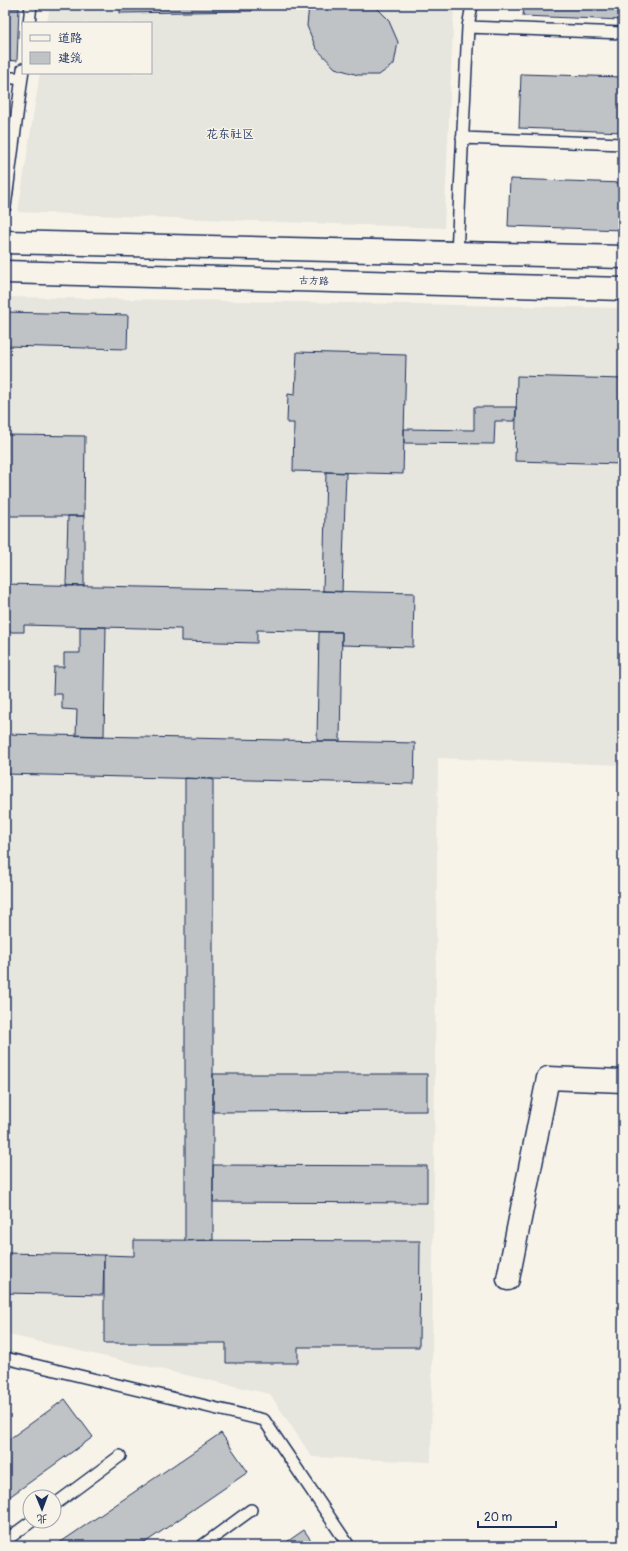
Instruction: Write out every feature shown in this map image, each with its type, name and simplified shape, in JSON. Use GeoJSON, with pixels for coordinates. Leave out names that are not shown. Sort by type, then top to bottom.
{"type":"FeatureCollection","features":[{"type":"Feature","properties":{"kind":"street"},"geometry":{"type":"LineString","coordinates":[[5,242],[623,257]]}},
{"type":"Feature","properties":{"kind":"street","name":"古方路"},"geometry":{"type":"LineString","coordinates":[[5,272],[623,289]]}},
{"type":"Feature","properties":{"kind":"street"},"geometry":{"type":"LineString","coordinates":[[508,1279],[548,1078],[623,1081]]}},
{"type":"Feature","properties":{"kind":"lane"},"geometry":{"type":"LineString","coordinates":[[29,22],[31,5]]}},
{"type":"Feature","properties":{"kind":"lane"},"geometry":{"type":"LineString","coordinates":[[457,253],[468,27],[472,5]]}},
{"type":"Feature","properties":{"kind":"lane"},"geometry":{"type":"LineString","coordinates":[[468,27],[623,33]]}},
{"type":"Feature","properties":{"kind":"lane"},"geometry":{"type":"LineString","coordinates":[[5,78],[22,74],[5,207]]}},
{"type":"Feature","properties":{"kind":"lane"},"geometry":{"type":"LineString","coordinates":[[462,138],[623,144]]}},
{"type":"Feature","properties":{"kind":"lane"},"geometry":{"type":"LineString","coordinates":[[5,1358],[264,1420],[349,1546]]}},
{"type":"Feature","properties":{"kind":"lane"},"geometry":{"type":"LineString","coordinates":[[62,1499],[120,1456]]}},
{"type":"Feature","properties":{"kind":"lane"},"geometry":{"type":"LineString","coordinates":[[202,1546],[251,1510]]}},
{"type":"Feature","properties":{"kind":"lane"},"geometry":{"type":"LineString","coordinates":[[5,1541],[22,1528]]}},
{"type":"Feature","properties":{"kind":"shaded area"},"geometry":{"type":"Polygon","coordinates":[[[50,5],[454,5],[444,228],[18,212],[40,74],[152,74],[152,22],[47,22],[50,5]]]}},
{"type":"Feature","properties":{"kind":"shaded area"},"geometry":{"type":"Polygon","coordinates":[[[5,297],[623,308],[623,765],[438,758],[431,1462],[312,1457],[270,1394],[5,1334],[5,297]]]}},
{"type":"Feature","properties":{"kind":"building"},"geometry":{"type":"Polygon","coordinates":[[[120,5],[252,5],[252,11],[120,13],[120,5]]]}},
{"type":"Feature","properties":{"kind":"building"},"geometry":{"type":"Polygon","coordinates":[[[309,5],[374,5],[388,19],[398,42],[394,64],[379,75],[358,75],[335,68],[316,48],[307,26],[309,5]]]}},
{"type":"Feature","properties":{"kind":"building"},"geometry":{"type":"Polygon","coordinates":[[[524,5],[623,5],[623,20],[523,16],[524,5]]]}},
{"type":"Feature","properties":{"kind":"building"},"geometry":{"type":"Polygon","coordinates":[[[5,8],[19,8],[17,61],[5,60],[5,8]]]}},
{"type":"Feature","properties":{"kind":"building"},"geometry":{"type":"Polygon","coordinates":[[[521,74],[623,77],[623,132],[519,128],[521,74]]]}},
{"type":"Feature","properties":{"kind":"building"},"geometry":{"type":"Polygon","coordinates":[[[510,179],[623,183],[623,230],[508,226],[510,179]]]}},
{"type":"Feature","properties":{"kind":"building"},"geometry":{"type":"Polygon","coordinates":[[[5,312],[128,315],[127,349],[5,346],[5,312]]]}},
{"type":"Feature","properties":{"kind":"building"},"geometry":{"type":"Polygon","coordinates":[[[297,352],[406,355],[403,474],[293,471],[294,423],[287,423],[288,394],[295,395],[297,352]]]}},
{"type":"Feature","properties":{"kind":"building"},"geometry":{"type":"Polygon","coordinates":[[[517,376],[623,379],[623,464],[515,461],[517,376]]]}},
{"type":"Feature","properties":{"kind":"building"},"geometry":{"type":"Polygon","coordinates":[[[474,407],[516,407],[515,421],[495,421],[494,444],[404,443],[404,429],[474,430],[474,407]]]}},
{"type":"Feature","properties":{"kind":"building"},"geometry":{"type":"Polygon","coordinates":[[[5,435],[85,436],[84,516],[5,516],[5,435]]]}},
{"type":"Feature","properties":{"kind":"building"},"geometry":{"type":"Polygon","coordinates":[[[326,472],[346,473],[342,592],[323,591],[326,472]]]}},
{"type":"Feature","properties":{"kind":"building"},"geometry":{"type":"Polygon","coordinates":[[[68,516],[84,516],[84,586],[66,586],[68,516]]]}},
{"type":"Feature","properties":{"kind":"building"},"geometry":{"type":"Polygon","coordinates":[[[5,584],[414,593],[413,647],[342,645],[342,632],[257,630],[257,643],[181,641],[181,629],[24,625],[24,632],[5,632],[5,584]]]}},
{"type":"Feature","properties":{"kind":"building"},"geometry":{"type":"Polygon","coordinates":[[[80,627],[106,627],[104,736],[76,735],[77,710],[62,709],[62,694],[53,694],[54,667],[64,667],[64,653],[80,653],[80,627]]]}},
{"type":"Feature","properties":{"kind":"building"},"geometry":{"type":"Polygon","coordinates":[[[319,632],[342,632],[340,741],[317,741],[319,632]]]}},
{"type":"Feature","properties":{"kind":"building"},"geometry":{"type":"Polygon","coordinates":[[[5,734],[415,743],[414,784],[5,774],[5,734]]]}},
{"type":"Feature","properties":{"kind":"building"},"geometry":{"type":"Polygon","coordinates":[[[185,778],[213,779],[213,1240],[185,1241],[185,778]]]}},
{"type":"Feature","properties":{"kind":"building"},"geometry":{"type":"Polygon","coordinates":[[[213,1074],[427,1074],[427,1111],[213,1112],[213,1074]]]}},
{"type":"Feature","properties":{"kind":"building"},"geometry":{"type":"Polygon","coordinates":[[[213,1165],[427,1166],[427,1203],[213,1202],[213,1165]]]}},
{"type":"Feature","properties":{"kind":"building"},"geometry":{"type":"Polygon","coordinates":[[[134,1240],[420,1241],[419,1347],[298,1347],[298,1363],[226,1363],[226,1343],[104,1343],[104,1255],[134,1256],[134,1240]]]}},
{"type":"Feature","properties":{"kind":"building"},"geometry":{"type":"Polygon","coordinates":[[[5,1253],[104,1255],[103,1295],[5,1293],[5,1253]]]}},
{"type":"Feature","properties":{"kind":"building"},"geometry":{"type":"Polygon","coordinates":[[[65,1399],[93,1437],[5,1500],[5,1442],[65,1399]]]}},
{"type":"Feature","properties":{"kind":"building"},"geometry":{"type":"Polygon","coordinates":[[[221,1433],[248,1472],[140,1546],[55,1546],[221,1433]]]}},
{"type":"Feature","properties":{"kind":"building"},"geometry":{"type":"Polygon","coordinates":[[[304,1530],[315,1546],[281,1546],[304,1530]]]}},
{"type":"Feature","properties":{"kind":"district","name":"花东社区"},"geometry":{"type":"Point","coordinates":[230,134]}}]}
